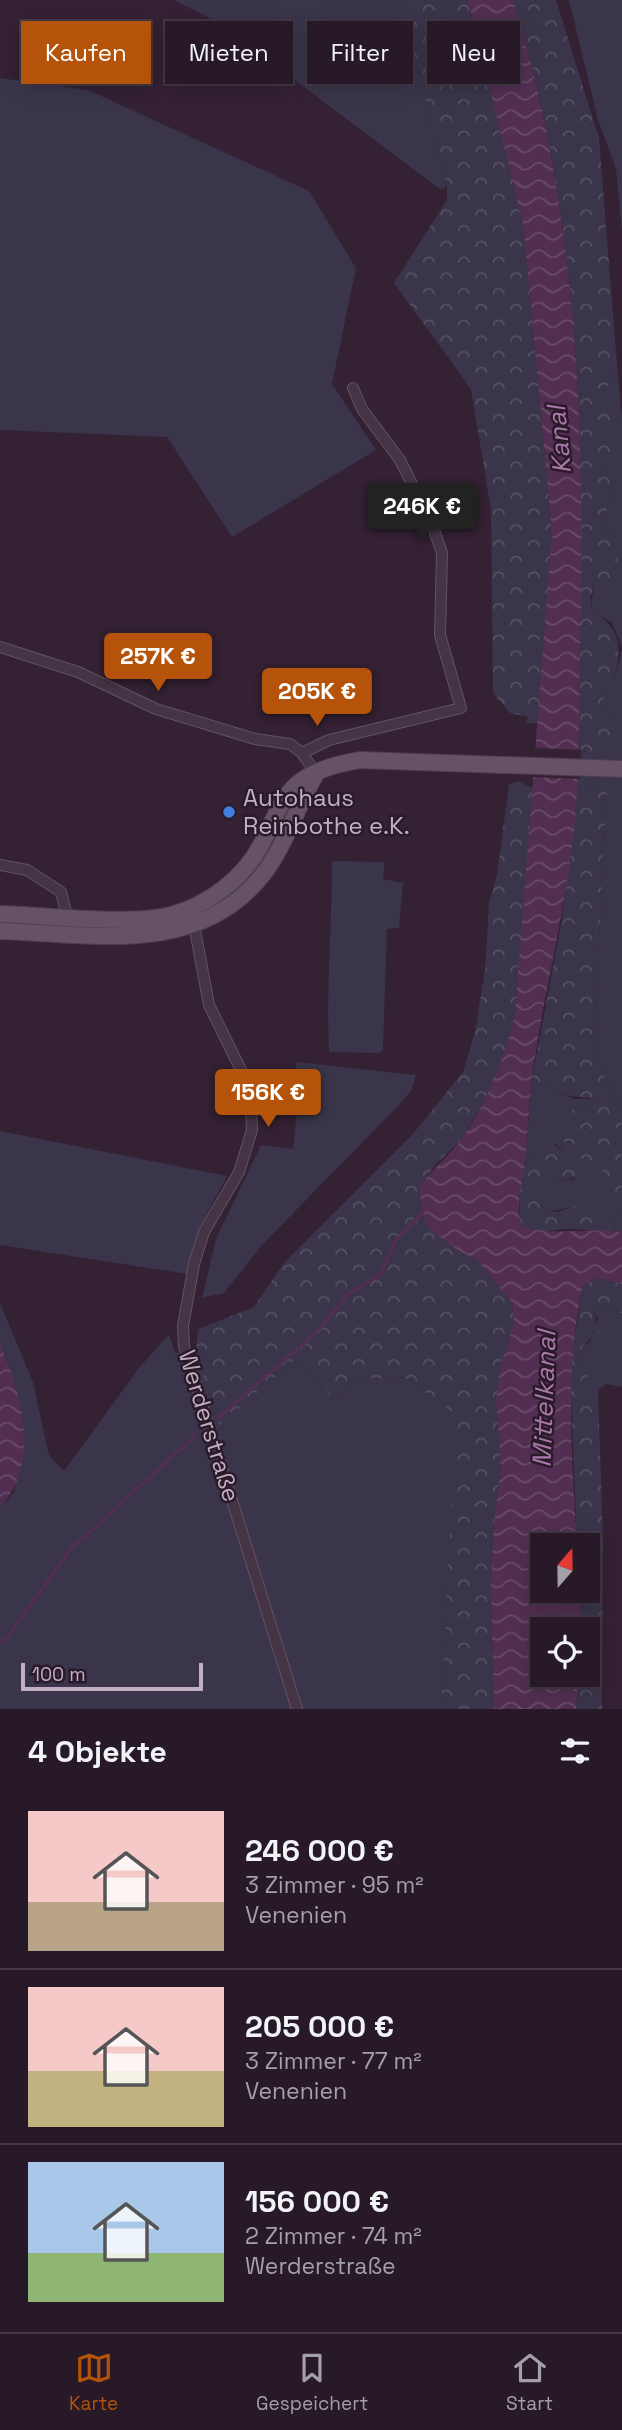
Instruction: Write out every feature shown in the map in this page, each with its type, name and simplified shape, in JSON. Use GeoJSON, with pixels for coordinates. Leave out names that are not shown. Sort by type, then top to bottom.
{"type":"FeatureCollection","features":[{"type":"Feature","properties":{"kind":"main road"},"geometry":{"type":"LineString","coordinates":[[0,914],[156,918],[189,908],[219,892],[243,871],[260,847],[283,801],[295,786],[329,766],[360,760],[622,769]]}},
{"type":"Feature","properties":{"kind":"main road"},"geometry":{"type":"LineString","coordinates":[[0,931],[138,936],[195,926],[236,902],[265,872],[316,774]]}},
{"type":"Feature","properties":{"kind":"street"},"geometry":{"type":"LineString","coordinates":[[302,753],[329,740],[461,708],[440,635],[442,553],[432,524],[407,472],[362,409],[353,388]]}},
{"type":"Feature","properties":{"kind":"street"},"geometry":{"type":"LineString","coordinates":[[0,647],[78,673],[156,709],[255,739],[290,744],[302,753],[316,774]]}},
{"type":"Feature","properties":{"kind":"street"},"geometry":{"type":"LineString","coordinates":[[0,865],[27,870],[45,879],[61,892],[66,916]]}},
{"type":"Feature","properties":{"kind":"street","name":"Werderstraße"},"geometry":{"type":"LineString","coordinates":[[189,908],[195,926],[209,1004],[241,1070],[251,1109],[252,1130],[239,1172],[204,1232],[194,1264],[183,1326],[184,1346],[297,1709]]}},
{"type":"Feature","properties":{"kind":"green space"},"geometry":{"type":"Polygon","coordinates":[[[174,0],[401,0],[406,21],[307,21],[307,84],[413,84],[413,49],[447,186],[441,190],[293,79],[293,21],[215,21],[174,0]]]}},
{"type":"Feature","properties":{"kind":"green space"},"geometry":{"type":"Polygon","coordinates":[[[401,0],[468,0],[473,21],[427,21],[427,84],[489,84],[523,224],[552,531],[540,722],[526,724],[528,717],[510,713],[493,693],[491,509],[471,389],[394,283],[447,200],[447,186],[413,49],[413,21],[406,21],[401,0]]]}},
{"type":"Feature","properties":{"kind":"green space"},"geometry":{"type":"Polygon","coordinates":[[[513,0],[556,0],[599,138],[617,364],[608,382],[612,457],[607,468],[612,485],[606,514],[618,566],[611,582],[594,586],[590,598],[592,610],[608,624],[617,638],[618,656],[615,677],[602,708],[612,720],[616,736],[608,746],[594,753],[577,747],[580,465],[569,276],[556,183],[538,91],[513,0]]]}},
{"type":"Feature","properties":{"kind":"green space"},"geometry":{"type":"Polygon","coordinates":[[[569,0],[622,0],[622,231],[616,169],[598,120],[569,0]]]}},
{"type":"Feature","properties":{"kind":"green space"},"geometry":{"type":"Polygon","coordinates":[[[0,78],[21,81],[21,84],[88,90],[309,191],[356,268],[332,384],[376,450],[232,537],[167,437],[0,430],[0,78]]]}},
{"type":"Feature","properties":{"kind":"green space"},"geometry":{"type":"Polygon","coordinates":[[[617,364],[622,418],[622,646],[612,623],[592,610],[593,593],[598,578],[616,548],[608,532],[606,513],[612,485],[607,468],[608,382],[617,364]]]}},
{"type":"Feature","properties":{"kind":"green space"},"geometry":{"type":"Polygon","coordinates":[[[622,649],[622,1112],[602,1072],[594,1034],[607,789],[592,784],[576,789],[577,747],[585,752],[612,720],[602,709],[603,700],[615,677],[622,649]]]}},
{"type":"Feature","properties":{"kind":"green space"},"geometry":{"type":"Polygon","coordinates":[[[518,781],[534,789],[515,1014],[506,1054],[485,1100],[460,1141],[436,1164],[419,1188],[424,1220],[454,1248],[477,1260],[512,1302],[514,1322],[500,1369],[496,1400],[501,1468],[494,1522],[491,1584],[494,1709],[441,1709],[456,1415],[407,1379],[360,1378],[336,1402],[295,1359],[219,1426],[196,1352],[198,1329],[254,1307],[284,1263],[413,1134],[463,1072],[475,1032],[485,970],[489,903],[497,875],[509,784],[518,781]]]}},
{"type":"Feature","properties":{"kind":"green space"},"geometry":{"type":"Polygon","coordinates":[[[582,785],[600,785],[607,789],[594,1034],[602,1072],[622,1112],[622,1216],[609,1205],[605,1174],[582,1159],[559,1136],[564,1112],[597,1103],[597,1099],[563,1095],[532,1079],[562,919],[576,789],[582,785]]]}},
{"type":"Feature","properties":{"kind":"green space"},"geometry":{"type":"Polygon","coordinates":[[[332,861],[385,862],[383,879],[403,883],[399,928],[387,929],[383,1050],[380,1053],[329,1052],[332,861]]]}},
{"type":"Feature","properties":{"kind":"green space"},"geometry":{"type":"Polygon","coordinates":[[[296,1062],[416,1075],[411,1091],[399,1105],[262,1245],[224,1293],[202,1298],[216,1239],[261,1145],[293,1149],[298,1102],[296,1062]]]}},
{"type":"Feature","properties":{"kind":"green space"},"geometry":{"type":"Polygon","coordinates":[[[532,1079],[576,1099],[597,1099],[597,1103],[565,1112],[569,1147],[590,1165],[605,1173],[609,1183],[610,1205],[622,1216],[622,1232],[614,1231],[616,1226],[613,1223],[586,1211],[568,1208],[545,1211],[538,1202],[538,1191],[545,1184],[575,1179],[565,1152],[556,1144],[530,1155],[525,1163],[532,1079]]]}},
{"type":"Feature","properties":{"kind":"green space"},"geometry":{"type":"Polygon","coordinates":[[[0,1131],[227,1176],[199,1229],[187,1274],[0,1245],[0,1131]]]}},
{"type":"Feature","properties":{"kind":"green space"},"geometry":{"type":"Polygon","coordinates":[[[552,1143],[582,1164],[576,1176],[550,1184],[538,1191],[538,1202],[545,1211],[558,1212],[582,1203],[594,1214],[616,1225],[614,1231],[544,1231],[521,1226],[520,1200],[524,1168],[531,1154],[552,1143]]]}},
{"type":"Feature","properties":{"kind":"green space"},"geometry":{"type":"Polygon","coordinates":[[[598,1278],[622,1284],[622,1314],[614,1307],[602,1305],[593,1310],[599,1332],[582,1346],[583,1370],[598,1390],[603,1539],[602,1709],[576,1709],[577,1687],[600,1687],[600,1617],[579,1617],[579,1603],[600,1603],[600,1533],[577,1533],[570,1367],[583,1285],[598,1278]]]}},
{"type":"Feature","properties":{"kind":"green space"},"geometry":{"type":"Polygon","coordinates":[[[0,1303],[33,1382],[49,1455],[64,1471],[139,1368],[169,1334],[175,1353],[196,1352],[219,1425],[295,1359],[336,1402],[360,1378],[407,1379],[457,1415],[441,1709],[0,1709],[0,1507],[15,1491],[9,1364],[0,1343],[0,1303]]]}},
{"type":"Feature","properties":{"kind":"green space"},"geometry":{"type":"Polygon","coordinates":[[[601,1305],[614,1307],[622,1314],[622,1387],[606,1384],[598,1390],[583,1370],[582,1346],[590,1342],[598,1320],[593,1310],[601,1305]]]}},
{"type":"Feature","properties":{"kind":"water"},"geometry":{"type":"Polygon","coordinates":[[[468,0],[513,0],[519,21],[473,21],[468,0]]]}},
{"type":"Feature","properties":{"kind":"water"},"geometry":{"type":"Polygon","coordinates":[[[520,25],[535,78],[552,159],[564,241],[579,407],[582,572],[573,842],[532,1078],[519,1217],[521,1226],[546,1231],[622,1232],[622,1284],[598,1278],[583,1285],[577,1317],[571,1382],[576,1533],[530,1533],[530,1603],[579,1603],[579,1617],[530,1617],[530,1687],[577,1687],[576,1709],[494,1709],[491,1584],[494,1522],[501,1468],[496,1400],[500,1369],[514,1322],[512,1303],[477,1260],[454,1248],[432,1231],[424,1220],[419,1188],[457,1144],[480,1109],[501,1063],[515,1014],[552,531],[523,224],[489,84],[520,84],[520,25]]]}},
{"type":"Feature","properties":{"kind":"water"},"geometry":{"type":"Polygon","coordinates":[[[0,1343],[20,1405],[24,1449],[21,1469],[13,1489],[0,1507],[0,1343]]]}},
{"type":"Feature","properties":{"kind":"pier"},"geometry":{"type":"Polygon","coordinates":[[[534,748],[581,750],[580,779],[532,777],[534,748]]]}},
{"type":"Feature","properties":{"kind":"waterway"},"geometry":{"type":"LineString","coordinates":[[217,1419],[318,1331],[349,1293],[380,1275],[396,1240],[423,1212]]}},
{"type":"Feature","properties":{"kind":"waterway"},"geometry":{"type":"LineString","coordinates":[[0,1642],[8,1636],[70,1550],[196,1435]]}},
{"type":"Feature","properties":{"kind":"place","name":"Autohaus Reinbothe e.K."},"geometry":{"type":"Point","coordinates":[229,812]}},
{"type":"Feature","properties":{"kind":"water label","name":"Kanal"},"geometry":{"type":"Point","coordinates":[559,440]}},
{"type":"Feature","properties":{"kind":"water label","name":"Mittelkanal"},"geometry":{"type":"Point","coordinates":[544,1399]}}]}
